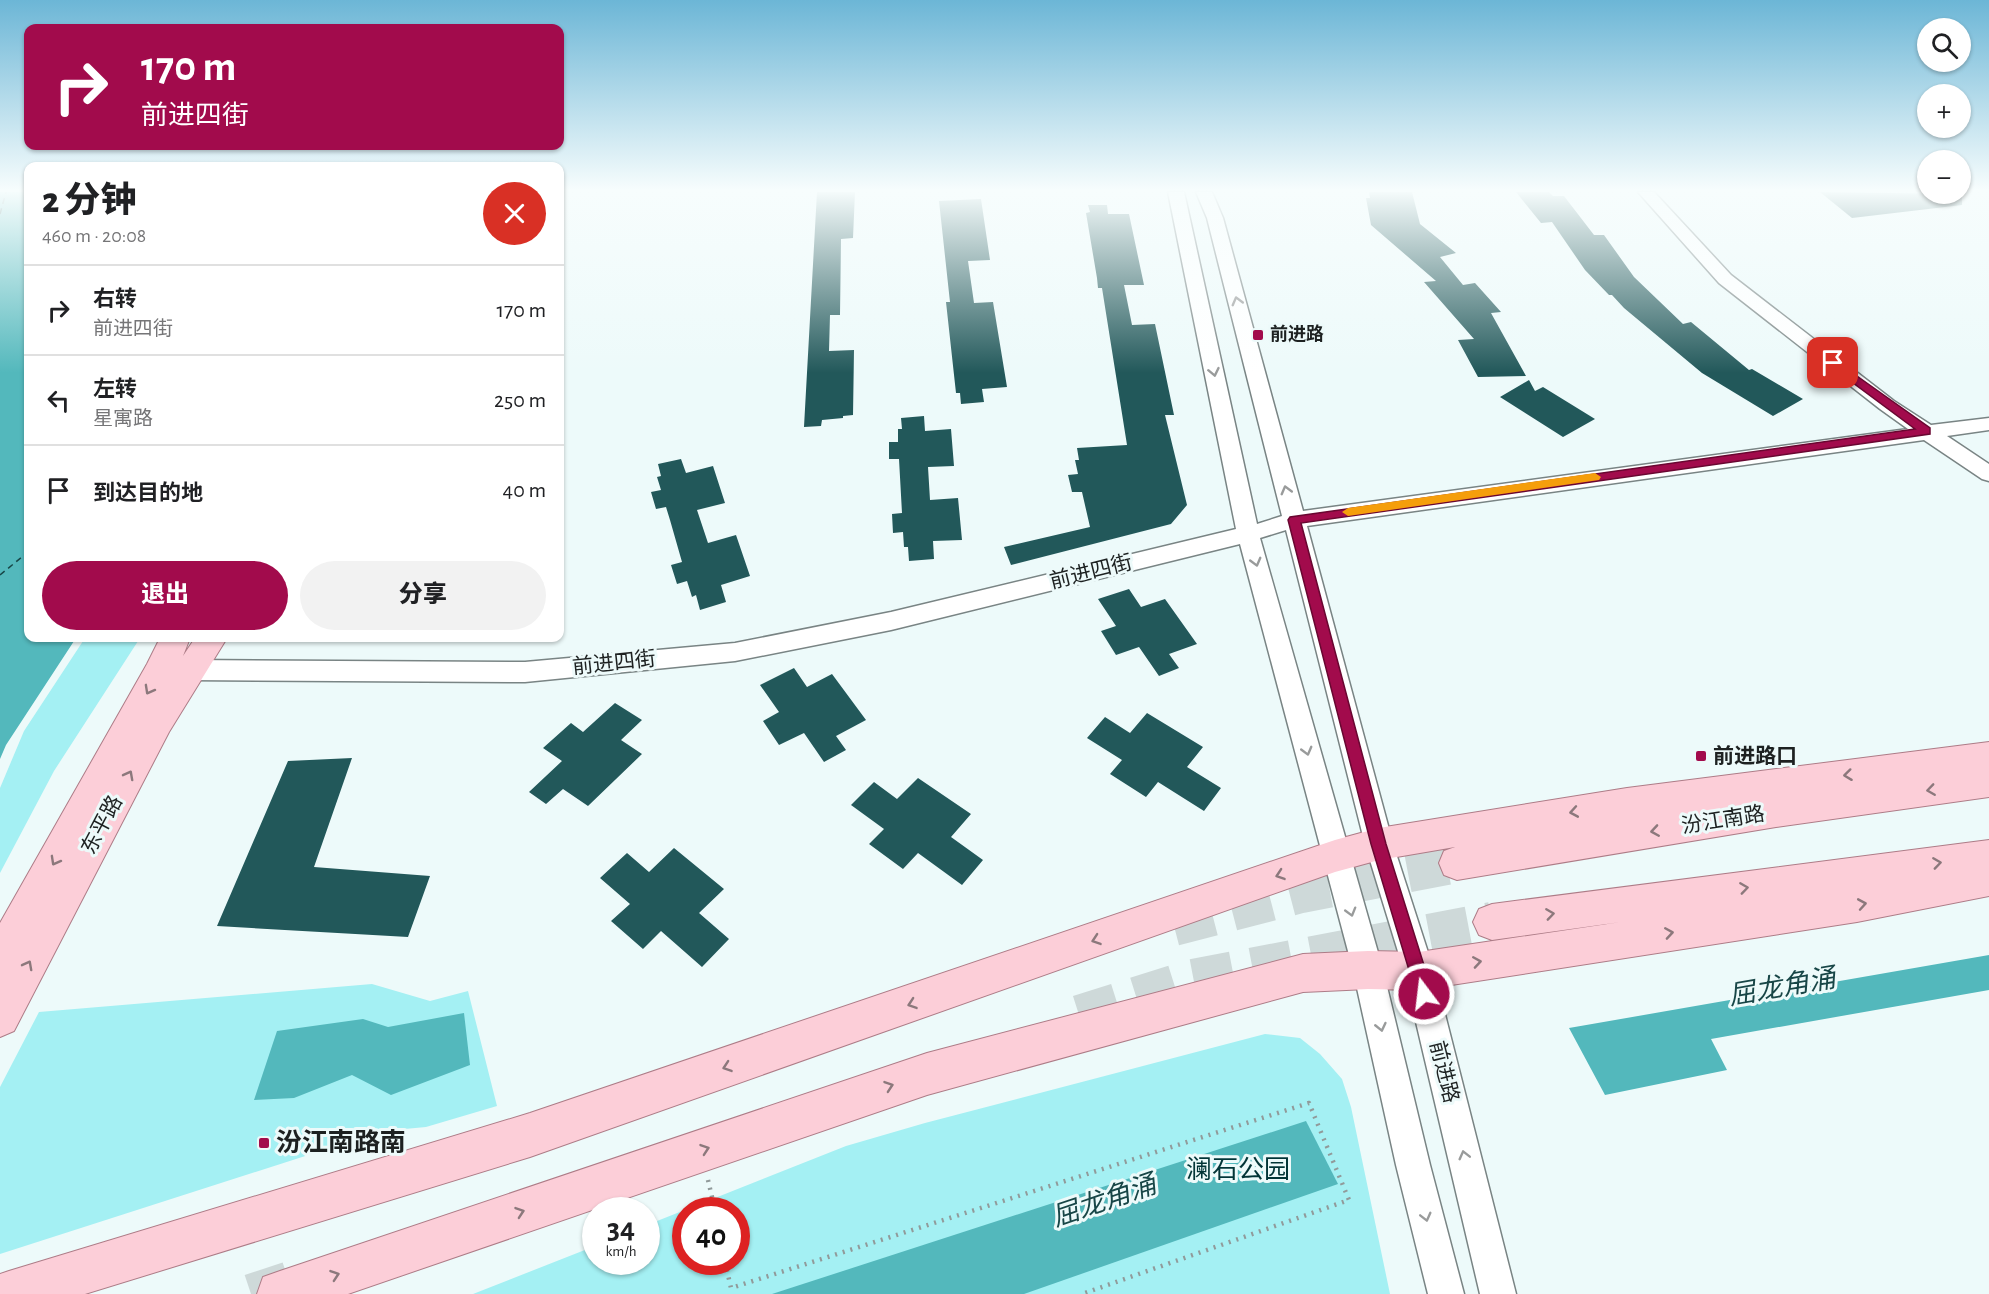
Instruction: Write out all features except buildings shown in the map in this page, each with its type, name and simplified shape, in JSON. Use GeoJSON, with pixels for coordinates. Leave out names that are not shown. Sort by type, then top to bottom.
{"type":"FeatureCollection","features":[{"type":"Feature","properties":{"kind":"main road","name":"东平路"},"geometry":{"type":"LineString","coordinates":[[0,961],[173,642]]}},
{"type":"Feature","properties":{"kind":"main road","name":"东平路"},"geometry":{"type":"LineString","coordinates":[[0,1017],[157,722],[209,642]]}},
{"type":"Feature","properties":{"kind":"main road"},"geometry":{"type":"LineString","coordinates":[[9,1294],[530,1135],[1335,856],[1379,844],[1627,802],[1989,756]]}},
{"type":"Feature","properties":{"kind":"main road","name":"汾江南路"},"geometry":{"type":"LineString","coordinates":[[1457,863],[1765,813],[1989,782]]}},
{"type":"Feature","properties":{"kind":"main road"},"geometry":{"type":"LineString","coordinates":[[1492,922],[1989,856]]}},
{"type":"Feature","properties":{"kind":"main road"},"geometry":{"type":"LineString","coordinates":[[280,1294],[927,1074],[1303,973],[1368,970],[1419,971],[1857,905],[1989,879]]}},
{"type":"Feature","properties":{"kind":"street"},"geometry":{"type":"LineString","coordinates":[[1189,252],[1248,534],[1368,970],[1413,1165],[1446,1294]]}},
{"type":"Feature","properties":{"kind":"street","name":"前进路"},"geometry":{"type":"LineString","coordinates":[[1224,252],[1379,844],[1419,971],[1497,1294]]}},
{"type":"Feature","properties":{"kind":"street"},"geometry":{"type":"LineString","coordinates":[[1701,252],[1725,279],[1887,405],[1989,474]]}},
{"type":"Feature","properties":{"kind":"street","name":"前进四街"},"geometry":{"type":"LineString","coordinates":[[189,670],[525,672],[735,652],[891,621],[1248,534],[1294,520],[1989,424]]}},
{"type":"Feature","properties":{"kind":"path"},"geometry":{"type":"LineString","coordinates":[[728,1275],[731,1288],[1309,1103],[1348,1200],[1082,1294]]}},
{"type":"Feature","properties":{"kind":"path"},"geometry":{"type":"LineString","coordinates":[[708,1180],[712,1197]]}},
{"type":"Feature","properties":{"kind":"green space"},"geometry":{"type":"Polygon","coordinates":[[[82,642],[137,642],[54,771],[0,873],[0,788],[24,731],[82,642]]]}},
{"type":"Feature","properties":{"kind":"green space"},"geometry":{"type":"Polygon","coordinates":[[[372,984],[430,1001],[468,991],[497,1106],[426,1127],[383,1131],[0,1254],[0,1087],[39,1012],[372,984]]]}},
{"type":"Feature","properties":{"kind":"green space","name":"澜石公园"},"geometry":{"type":"Polygon","coordinates":[[[1265,1034],[1300,1038],[1320,1054],[1342,1079],[1351,1107],[1390,1294],[473,1294],[582,1251],[582,1275],[660,1275],[660,1220],[672,1215],[672,1275],[750,1275],[750,1197],[718,1197],[846,1146],[925,1123],[1265,1034]]]}},
{"type":"Feature","properties":{"kind":"water"},"geometry":{"type":"Polygon","coordinates":[[[0,252],[24,252],[24,642],[73,642],[6,745],[0,759],[0,252]]]}},
{"type":"Feature","properties":{"kind":"water"},"geometry":{"type":"Polygon","coordinates":[[[1989,955],[1989,990],[1711,1039],[1727,1070],[1605,1095],[1569,1028],[1989,955]]]}},
{"type":"Feature","properties":{"kind":"water"},"geometry":{"type":"Polygon","coordinates":[[[464,1013],[470,1065],[391,1095],[352,1075],[294,1098],[254,1100],[277,1031],[363,1019],[388,1027],[464,1013]]]}},
{"type":"Feature","properties":{"kind":"water","name":"屈龙角涌"},"geometry":{"type":"Polygon","coordinates":[[[1306,1121],[1338,1184],[1024,1294],[772,1294],[1306,1121]]]}},
{"type":"Feature","properties":{"kind":"ferry route"},"geometry":{"type":"LineString","coordinates":[[0,575],[24,555]]}},
{"type":"Feature","properties":{"kind":"tunnel"},"geometry":{"type":"LineString","coordinates":[[1174,926],[1301,893],[1457,863]]}},
{"type":"Feature","properties":{"kind":"tunnel"},"geometry":{"type":"LineString","coordinates":[[1079,1015],[1193,979],[1492,922]]}},
{"type":"Feature","properties":{"kind":"tunnel"},"geometry":{"type":"LineString","coordinates":[[251,1294],[299,1278]]}},
{"type":"Feature","properties":{"kind":"slow traffic"},"geometry":{"type":"LineString","coordinates":[[1348,512],[1595,477]]}},
{"type":"Feature","properties":{"kind":"place","name":"前进路"},"geometry":{"type":"Point","coordinates":[1258,335]}},
{"type":"Feature","properties":{"kind":"place","name":"前进路口"},"geometry":{"type":"Point","coordinates":[1701,756]}},
{"type":"Feature","properties":{"kind":"place","name":"汾江南路南"},"geometry":{"type":"Point","coordinates":[264,1143]}},
{"type":"Feature","properties":{"kind":"route"},"geometry":{"type":"LineString","coordinates":[[1424,994],[1419,971],[1379,844],[1294,520],[1926,431],[1887,405],[1833,363]]}}]}
